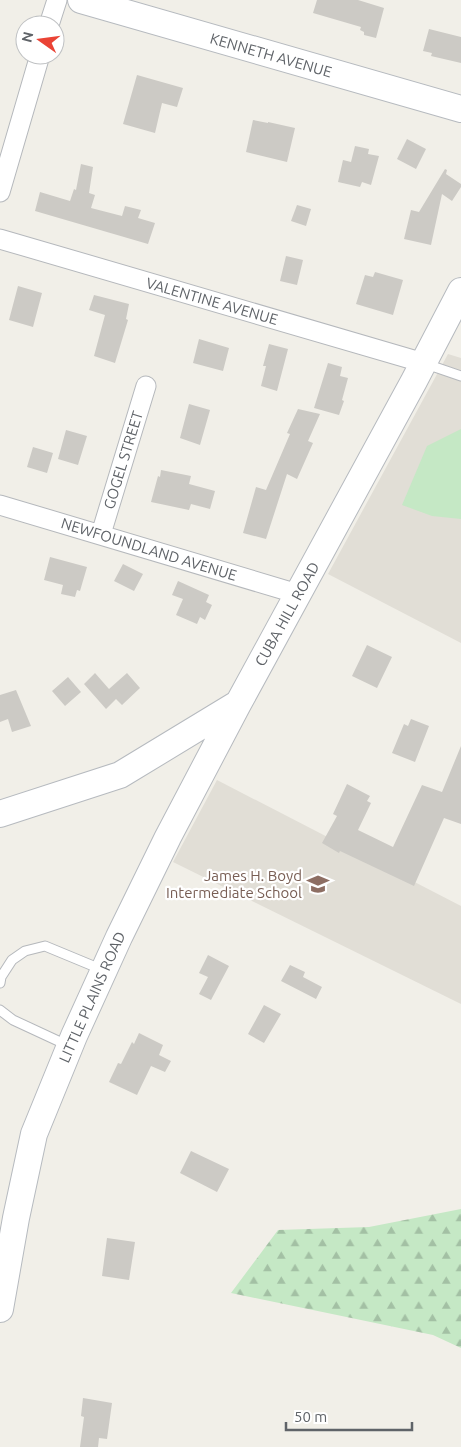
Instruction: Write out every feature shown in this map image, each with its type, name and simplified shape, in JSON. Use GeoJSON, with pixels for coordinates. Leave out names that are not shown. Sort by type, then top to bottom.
{"type":"FeatureCollection","features":[{"type":"Feature","properties":{"kind":"street"},"geometry":{"type":"LineString","coordinates":[[52,15],[57,0]]}},
{"type":"Feature","properties":{"kind":"street","name":"KENNETH AVENUE"},"geometry":{"type":"LineString","coordinates":[[81,0],[461,109]]}},
{"type":"Feature","properties":{"kind":"street"},"geometry":{"type":"LineString","coordinates":[[0,192],[37,65]]}},
{"type":"Feature","properties":{"kind":"street","name":"VALENTINE AVENUE"},"geometry":{"type":"LineString","coordinates":[[0,240],[424,363]]}},
{"type":"Feature","properties":{"kind":"street","name":"CUBA HILL ROAD"},"geometry":{"type":"LineString","coordinates":[[238,704],[424,363],[461,291]]}},
{"type":"Feature","properties":{"kind":"street","name":"GOGEL STREET"},"geometry":{"type":"LineString","coordinates":[[101,534],[146,386]]}},
{"type":"Feature","properties":{"kind":"street","name":"NEWFOUNDLAND AVENUE"},"geometry":{"type":"LineString","coordinates":[[0,505],[298,594]]}},
{"type":"Feature","properties":{"kind":"street"},"geometry":{"type":"LineString","coordinates":[[0,814],[120,775],[238,704]]}},
{"type":"Feature","properties":{"kind":"street","name":"LITTLE PLAINS ROAD"},"geometry":{"type":"LineString","coordinates":[[0,1309],[12,1218],[34,1134],[69,1046],[103,971],[168,837],[238,704]]}},
{"type":"Feature","properties":{"kind":"lane"},"geometry":{"type":"LineString","coordinates":[[424,363],[461,376]]}},
{"type":"Feature","properties":{"kind":"lane"},"geometry":{"type":"LineString","coordinates":[[0,983],[1,977],[12,960],[25,952],[45,946],[103,971]]}},
{"type":"Feature","properties":{"kind":"lane"},"geometry":{"type":"LineString","coordinates":[[0,1010],[13,1020],[69,1046]]}},
{"type":"Feature","properties":{"kind":"shaded area"},"geometry":{"type":"Polygon","coordinates":[[[448,354],[461,358],[461,643],[328,574],[448,354]]]}},
{"type":"Feature","properties":{"kind":"shaded area","name":"James H. Boyd Intermediate School"},"geometry":{"type":"Polygon","coordinates":[[[217,780],[461,906],[461,1004],[173,862],[217,780]]]}},
{"type":"Feature","properties":{"kind":"green space"},"geometry":{"type":"Polygon","coordinates":[[[461,429],[461,519],[432,516],[402,505],[427,446],[461,429]]]}},
{"type":"Feature","properties":{"kind":"green space"},"geometry":{"type":"Polygon","coordinates":[[[461,1209],[461,1348],[433,1335],[231,1293],[278,1230],[369,1227],[461,1209]]]}},
{"type":"Feature","properties":{"kind":"building"},"geometry":{"type":"Polygon","coordinates":[[[317,0],[358,0],[384,8],[376,38],[364,35],[364,32],[360,30],[361,27],[313,13],[317,0]]]}},
{"type":"Feature","properties":{"kind":"building"},"geometry":{"type":"Polygon","coordinates":[[[429,29],[461,37],[461,63],[431,56],[432,53],[423,51],[429,29]]]}},
{"type":"Feature","properties":{"kind":"building"},"geometry":{"type":"Polygon","coordinates":[[[137,75],[183,88],[177,107],[162,103],[155,133],[123,124],[137,75]]]}},
{"type":"Feature","properties":{"kind":"building"},"geometry":{"type":"Polygon","coordinates":[[[253,120],[295,128],[287,162],[246,152],[253,120]]]}},
{"type":"Feature","properties":{"kind":"building"},"geometry":{"type":"Polygon","coordinates":[[[407,139],[426,149],[416,169],[397,159],[407,139]]]}},
{"type":"Feature","properties":{"kind":"building"},"geometry":{"type":"Polygon","coordinates":[[[355,146],[369,149],[368,154],[379,156],[371,185],[362,182],[360,187],[338,182],[343,160],[351,162],[355,146]]]}},
{"type":"Feature","properties":{"kind":"building"},"geometry":{"type":"Polygon","coordinates":[[[81,164],[93,167],[89,193],[95,195],[91,208],[122,216],[125,206],[141,210],[138,218],[155,223],[148,244],[35,211],[40,192],[70,201],[74,189],[76,190],[81,164]]]}},
{"type":"Feature","properties":{"kind":"building"},"geometry":{"type":"Polygon","coordinates":[[[445,169],[447,170],[446,174],[461,184],[461,187],[452,201],[442,194],[431,245],[404,239],[411,210],[419,212],[445,169]]]}},
{"type":"Feature","properties":{"kind":"building"},"geometry":{"type":"Polygon","coordinates":[[[297,205],[311,209],[306,226],[291,221],[297,205]]]}},
{"type":"Feature","properties":{"kind":"building"},"geometry":{"type":"Polygon","coordinates":[[[286,256],[303,260],[297,285],[280,281],[286,256]]]}},
{"type":"Feature","properties":{"kind":"building"},"geometry":{"type":"Polygon","coordinates":[[[375,272],[403,280],[393,315],[356,304],[365,275],[373,277],[375,272]]]}},
{"type":"Feature","properties":{"kind":"building"},"geometry":{"type":"Polygon","coordinates":[[[18,286],[42,293],[33,327],[9,320],[18,286]]]}},
{"type":"Feature","properties":{"kind":"building"},"geometry":{"type":"Polygon","coordinates":[[[94,295],[129,304],[126,319],[128,320],[115,363],[94,356],[105,315],[89,310],[94,295]]]}},
{"type":"Feature","properties":{"kind":"building"},"geometry":{"type":"Polygon","coordinates":[[[199,339],[229,348],[223,371],[193,363],[199,339]]]}},
{"type":"Feature","properties":{"kind":"building"},"geometry":{"type":"Polygon","coordinates":[[[269,344],[288,349],[277,391],[261,386],[266,366],[263,366],[269,344]]]}},
{"type":"Feature","properties":{"kind":"building"},"geometry":{"type":"Polygon","coordinates":[[[328,363],[342,367],[340,376],[348,378],[342,400],[344,401],[339,415],[314,408],[328,363]]]}},
{"type":"Feature","properties":{"kind":"building"},"geometry":{"type":"Polygon","coordinates":[[[189,404],[210,410],[200,445],[180,438],[189,404]]]}},
{"type":"Feature","properties":{"kind":"building"},"geometry":{"type":"Polygon","coordinates":[[[298,409],[320,414],[308,441],[313,443],[297,479],[287,474],[266,539],[243,533],[256,487],[266,490],[290,434],[287,433],[298,409]]]}},
{"type":"Feature","properties":{"kind":"building"},"geometry":{"type":"Polygon","coordinates":[[[66,430],[87,436],[78,465],[58,459],[66,430]]]}},
{"type":"Feature","properties":{"kind":"building"},"geometry":{"type":"Polygon","coordinates":[[[33,447],[53,453],[47,473],[27,467],[33,447]]]}},
{"type":"Feature","properties":{"kind":"building"},"geometry":{"type":"Polygon","coordinates":[[[161,470],[191,476],[189,484],[215,491],[210,509],[191,504],[189,510],[151,502],[161,470]]]}},
{"type":"Feature","properties":{"kind":"building"},"geometry":{"type":"Polygon","coordinates":[[[50,557],[87,567],[80,591],[77,590],[75,597],[61,594],[63,585],[44,580],[50,557]]]}},
{"type":"Feature","properties":{"kind":"building"},"geometry":{"type":"Polygon","coordinates":[[[123,564],[143,574],[134,591],[114,581],[123,564]]]}},
{"type":"Feature","properties":{"kind":"building"},"geometry":{"type":"Polygon","coordinates":[[[178,581],[209,595],[206,602],[212,605],[205,620],[200,617],[197,624],[176,615],[183,599],[172,595],[178,581]]]}},
{"type":"Feature","properties":{"kind":"building"},"geometry":{"type":"Polygon","coordinates":[[[367,645],[392,657],[377,688],[352,676],[367,645]]]}},
{"type":"Feature","properties":{"kind":"building"},"geometry":{"type":"Polygon","coordinates":[[[95,673],[109,689],[127,673],[140,688],[122,705],[116,699],[106,709],[84,684],[95,673]]]}},
{"type":"Feature","properties":{"kind":"building"},"geometry":{"type":"Polygon","coordinates":[[[68,677],[81,692],[65,706],[52,691],[68,677]]]}},
{"type":"Feature","properties":{"kind":"building"},"geometry":{"type":"Polygon","coordinates":[[[16,690],[31,726],[12,732],[8,719],[0,722],[0,695],[16,690]]]}},
{"type":"Feature","properties":{"kind":"building"},"geometry":{"type":"Polygon","coordinates":[[[411,719],[429,726],[415,762],[392,753],[404,724],[408,726],[411,719]]]}},
{"type":"Feature","properties":{"kind":"building"},"geometry":{"type":"Polygon","coordinates":[[[461,746],[461,824],[444,818],[414,886],[340,851],[339,853],[322,843],[337,816],[333,814],[347,784],[370,796],[367,801],[371,803],[358,830],[393,847],[422,785],[442,792],[461,746]]]}},
{"type":"Feature","properties":{"kind":"building"},"geometry":{"type":"Polygon","coordinates":[[[208,955],[229,966],[211,1000],[199,994],[208,977],[199,973],[208,955]]]}},
{"type":"Feature","properties":{"kind":"building"},"geometry":{"type":"Polygon","coordinates":[[[290,965],[305,972],[303,977],[322,987],[316,999],[281,981],[290,965]]]}},
{"type":"Feature","properties":{"kind":"building"},"geometry":{"type":"Polygon","coordinates":[[[264,1005],[281,1014],[264,1043],[248,1034],[264,1005]]]}},
{"type":"Feature","properties":{"kind":"building"},"geometry":{"type":"Polygon","coordinates":[[[139,1033],[163,1045],[159,1055],[171,1061],[165,1072],[151,1066],[137,1095],[109,1082],[118,1063],[121,1064],[132,1042],[134,1044],[139,1033]]]}},
{"type":"Feature","properties":{"kind":"building"},"geometry":{"type":"Polygon","coordinates":[[[191,1151],[229,1169],[217,1192],[180,1173],[191,1151]]]}},
{"type":"Feature","properties":{"kind":"building"},"geometry":{"type":"Polygon","coordinates":[[[107,1238],[135,1242],[129,1280],[102,1276],[107,1238]]]}},
{"type":"Feature","properties":{"kind":"building"},"geometry":{"type":"Polygon","coordinates":[[[83,1398],[112,1403],[107,1439],[99,1438],[98,1447],[80,1447],[84,1417],[81,1416],[83,1398]]]}},
{"type":"Feature","properties":{"kind":"place","name":"James H. Boyd Intermediate School"},"geometry":{"type":"Point","coordinates":[318,884]}}]}
